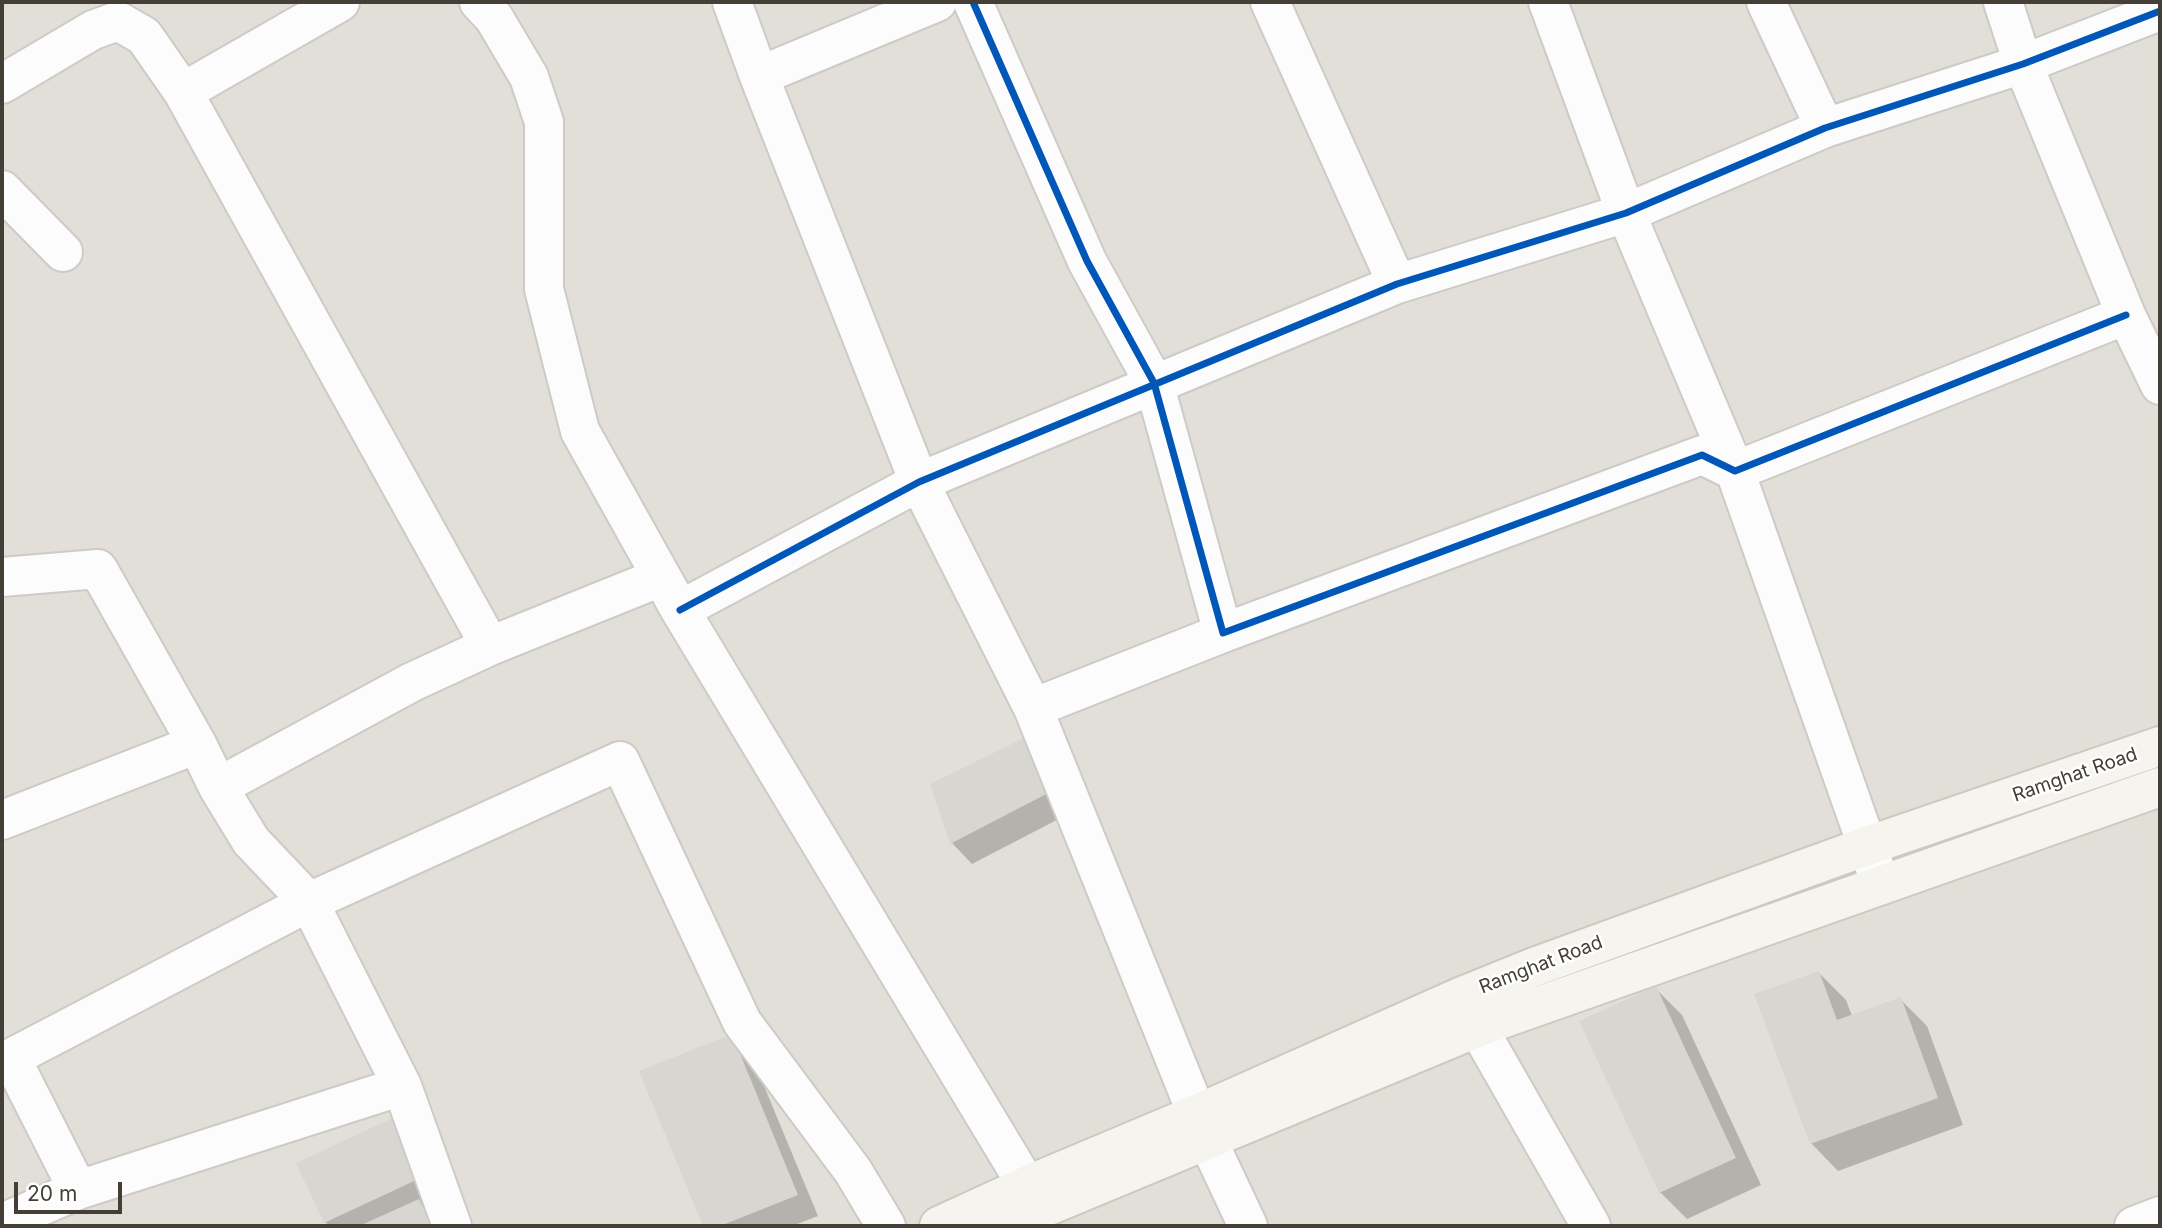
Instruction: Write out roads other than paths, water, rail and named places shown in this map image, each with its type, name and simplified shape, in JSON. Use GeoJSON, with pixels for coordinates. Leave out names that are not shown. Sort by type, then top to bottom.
{"type":"FeatureCollection","features":[{"type":"Feature","properties":{"kind":"main road","name":"Ramghat Road"},"geometry":{"type":"LineString","coordinates":[[1469,1012],[1534,967],[1867,846],[2160,747]]}},
{"type":"Feature","properties":{"kind":"main road","name":"Ramghat Road"},"geometry":{"type":"LineString","coordinates":[[939,1226],[1035,1197],[1469,1012],[1881,885],[2160,787]]}},
{"type":"Feature","properties":{"kind":"main road","name":"Ramghat Road"},"geometry":{"type":"LineString","coordinates":[[1006,1226],[1035,1197]]}},
{"type":"Feature","properties":{"kind":"street"},"geometry":{"type":"LineString","coordinates":[[183,92],[340,2]]}},
{"type":"Feature","properties":{"kind":"street"},"geometry":{"type":"LineString","coordinates":[[479,2],[494,18],[529,77],[544,122],[544,289],[580,431],[680,611],[1035,1197]]}},
{"type":"Feature","properties":{"kind":"street"},"geometry":{"type":"LineString","coordinates":[[732,2],[919,482],[1032,708],[1202,1126],[1248,1226]]}},
{"type":"Feature","properties":{"kind":"street"},"geometry":{"type":"LineString","coordinates":[[759,76],[937,2]]}},
{"type":"Feature","properties":{"kind":"street"},"geometry":{"type":"LineString","coordinates":[[974,2],[1087,261],[1154,383],[1223,633]]}},
{"type":"Feature","properties":{"kind":"street"},"geometry":{"type":"LineString","coordinates":[[1270,2],[1397,284]]}},
{"type":"Feature","properties":{"kind":"street"},"geometry":{"type":"LineString","coordinates":[[1548,2],[1626,213],[1735,471],[1881,885]]}},
{"type":"Feature","properties":{"kind":"street"},"geometry":{"type":"LineString","coordinates":[[1766,2],[1825,128]]}},
{"type":"Feature","properties":{"kind":"street"},"geometry":{"type":"LineString","coordinates":[[2003,2],[2023,64],[2126,316],[2160,385]]}},
{"type":"Feature","properties":{"kind":"street"},"geometry":{"type":"LineString","coordinates":[[680,611],[919,482],[1397,284],[1626,213],[1825,128],[2023,64],[2160,11]]}},
{"type":"Feature","properties":{"kind":"street"},"geometry":{"type":"LineString","coordinates":[[2,85],[93,30],[118,21],[144,36],[183,92],[490,646]]}},
{"type":"Feature","properties":{"kind":"street"},"geometry":{"type":"LineString","coordinates":[[2,190],[63,252]]}},
{"type":"Feature","properties":{"kind":"street"},"geometry":{"type":"LineString","coordinates":[[1032,708],[1223,633],[1702,454],[1735,471],[2126,316]]}},
{"type":"Feature","properties":{"kind":"street"},"geometry":{"type":"LineString","coordinates":[[2,577],[98,569],[197,744],[218,787],[251,841],[309,902],[402,1086],[452,1226]]}},
{"type":"Feature","properties":{"kind":"street"},"geometry":{"type":"LineString","coordinates":[[218,787],[381,698],[490,646],[661,577]]}},
{"type":"Feature","properties":{"kind":"street"},"geometry":{"type":"LineString","coordinates":[[2,820],[197,744]]}},
{"type":"Feature","properties":{"kind":"street"},"geometry":{"type":"LineString","coordinates":[[78,1190],[11,1058],[309,902],[620,761],[742,1022],[853,1171],[886,1226]]}},
{"type":"Feature","properties":{"kind":"street"},"geometry":{"type":"LineString","coordinates":[[1469,1012],[1591,1226]]}},
{"type":"Feature","properties":{"kind":"street"},"geometry":{"type":"LineString","coordinates":[[2,1223],[78,1190],[402,1086]]}},
{"type":"Feature","properties":{"kind":"street"},"geometry":{"type":"LineString","coordinates":[[2134,1226],[2160,1216]]}}]}
